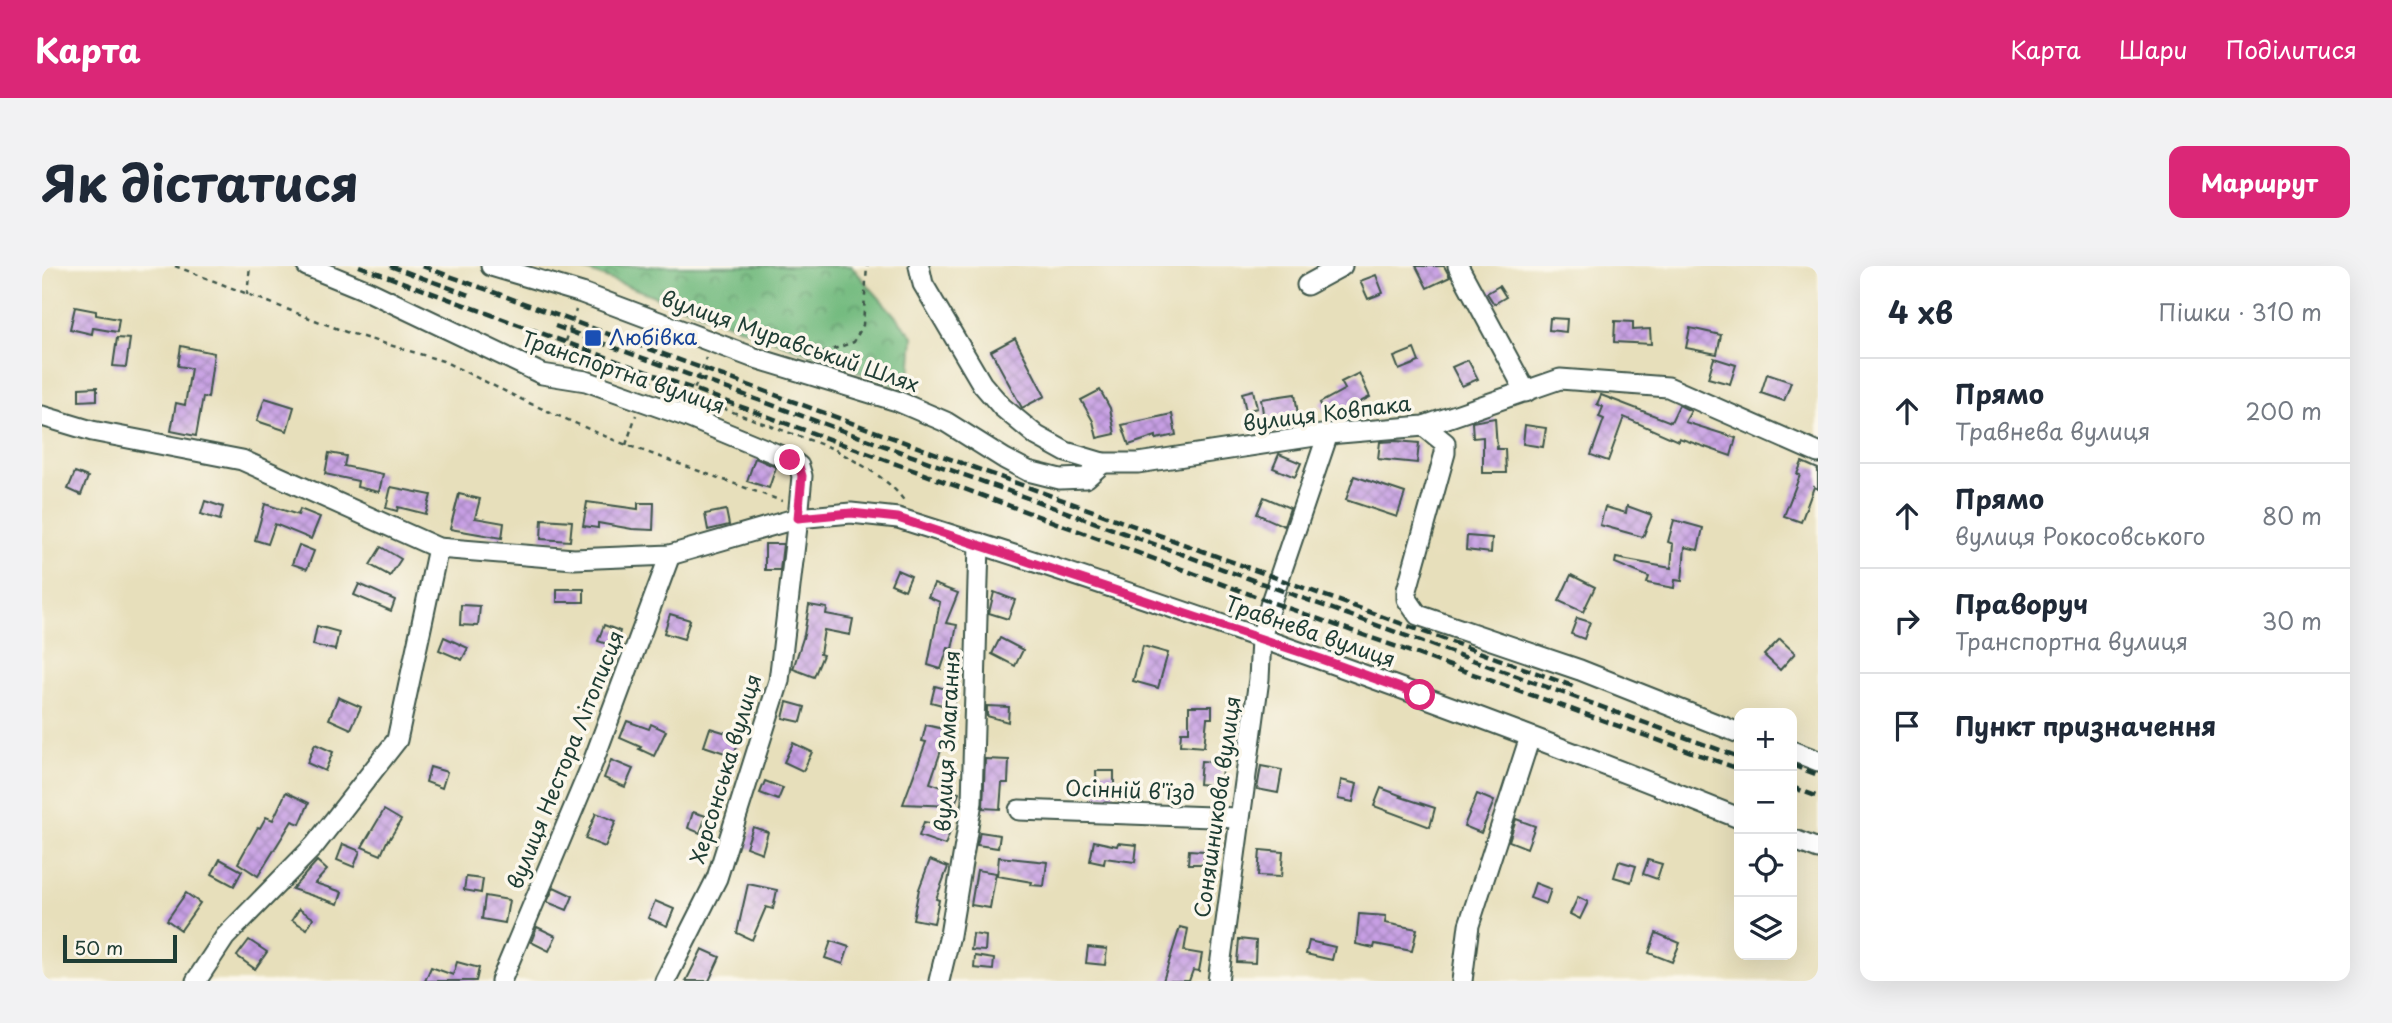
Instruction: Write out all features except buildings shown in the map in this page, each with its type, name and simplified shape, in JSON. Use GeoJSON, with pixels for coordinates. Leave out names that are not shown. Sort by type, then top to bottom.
{"type":"FeatureCollection","features":[{"type":"Feature","properties":{"kind":"street","name":"Транспортна вулиця"},"geometry":{"type":"LineString","coordinates":[[307,266],[542,374],[586,381],[641,401],[688,407],[799,466],[802,476],[798,512]]}},
{"type":"Feature","properties":{"kind":"street","name":"вулиця Муравський Шлях"},"geometry":{"type":"LineString","coordinates":[[491,266],[582,293],[784,367],[897,401],[946,422],[1028,471],[1060,478],[1086,478],[1103,463]]}},
{"type":"Feature","properties":{"kind":"street","name":"вулиця Ковпака"},"geometry":{"type":"LineString","coordinates":[[919,266],[923,284],[982,384],[1002,407],[1037,436],[1066,452],[1103,463],[1138,463],[1328,434],[1424,426],[1560,379],[1668,387],[1818,453]]}},
{"type":"Feature","properties":{"kind":"street"},"geometry":{"type":"LineString","coordinates":[[1307,285],[1342,266]]}},
{"type":"Feature","properties":{"kind":"street"},"geometry":{"type":"LineString","coordinates":[[1458,266],[1526,392]]}},
{"type":"Feature","properties":{"kind":"street","name":"Травнева вулиця"},"geometry":{"type":"LineString","coordinates":[[42,416],[92,431],[242,460],[438,548],[574,559],[670,555],[798,512],[851,513],[898,518],[1261,639],[1598,761],[1734,816]]}},
{"type":"Feature","properties":{"kind":"street"},"geometry":{"type":"LineString","coordinates":[[1424,426],[1445,443],[1445,453],[1407,590],[1408,599],[1418,614],[1580,670],[1734,731]]}},
{"type":"Feature","properties":{"kind":"street","name":"Соняшникова вулиця"},"geometry":{"type":"LineString","coordinates":[[1218,981],[1259,679],[1261,639],[1328,434]]}},
{"type":"Feature","properties":{"kind":"street","name":"Херсонська вулиця"},"geometry":{"type":"LineString","coordinates":[[665,981],[717,878],[779,681],[798,512]]}},
{"type":"Feature","properties":{"kind":"street","name":"вулиця Змагання"},"geometry":{"type":"LineString","coordinates":[[939,981],[950,936],[972,802],[979,543]]}},
{"type":"Feature","properties":{"kind":"street"},"geometry":{"type":"LineString","coordinates":[[196,981],[225,937],[314,846],[397,740],[438,548]]}},
{"type":"Feature","properties":{"kind":"street","name":"вулиця Нестора Літописця"},"geometry":{"type":"LineString","coordinates":[[501,981],[593,762],[670,555]]}},
{"type":"Feature","properties":{"kind":"street"},"geometry":{"type":"LineString","coordinates":[[1462,981],[1469,925],[1530,737]]}},
{"type":"Feature","properties":{"kind":"street"},"geometry":{"type":"LineString","coordinates":[[1797,753],[1818,761]]}},
{"type":"Feature","properties":{"kind":"street","name":"Осінній в'їзд"},"geometry":{"type":"LineString","coordinates":[[1019,810],[1239,818]]}},
{"type":"Feature","properties":{"kind":"street"},"geometry":{"type":"LineString","coordinates":[[1797,841],[1818,849]]}},
{"type":"Feature","properties":{"kind":"path"},"geometry":{"type":"LineString","coordinates":[[175,266],[346,332],[443,361],[529,403],[626,445],[798,512]]}},
{"type":"Feature","properties":{"kind":"path"},"geometry":{"type":"LineString","coordinates":[[247,295],[250,266]]}},
{"type":"Feature","properties":{"kind":"path"},"geometry":{"type":"LineString","coordinates":[[784,367],[854,342],[863,325],[867,266]]}},
{"type":"Feature","properties":{"kind":"path"},"geometry":{"type":"LineString","coordinates":[[582,293],[563,350],[688,407],[834,449],[869,470],[900,495],[921,525]]}},
{"type":"Feature","properties":{"kind":"path"},"geometry":{"type":"LineString","coordinates":[[688,407],[712,341]]}},
{"type":"Feature","properties":{"kind":"path"},"geometry":{"type":"LineString","coordinates":[[626,445],[641,401]]}},
{"type":"Feature","properties":{"kind":"green space"},"geometry":{"type":"Polygon","coordinates":[[[574,266],[851,266],[913,336],[909,391],[574,266]]]}},
{"type":"Feature","properties":{"kind":"railway"},"geometry":{"type":"LineString","coordinates":[[359,266],[1271,602],[1734,767]]}},
{"type":"Feature","properties":{"kind":"railway"},"geometry":{"type":"LineString","coordinates":[[390,266],[469,295]]}},
{"type":"Feature","properties":{"kind":"railway"},"geometry":{"type":"LineString","coordinates":[[422,266],[1575,687]]}},
{"type":"Feature","properties":{"kind":"railway"},"geometry":{"type":"LineString","coordinates":[[555,326],[1734,755]]}},
{"type":"Feature","properties":{"kind":"railway"},"geometry":{"type":"LineString","coordinates":[[1797,767],[1818,775]]}},
{"type":"Feature","properties":{"kind":"railway"},"geometry":{"type":"LineString","coordinates":[[1797,789],[1818,797]]}},
{"type":"Feature","properties":{"kind":"place","name":"Любівка"},"geometry":{"type":"Point","coordinates":[593,338]}},
{"type":"Feature","properties":{"kind":"route"},"geometry":{"type":"LineString","coordinates":[[790,460],[799,466],[802,476],[798,518],[851,513],[898,518],[979,543],[1420,695]]}}]}
